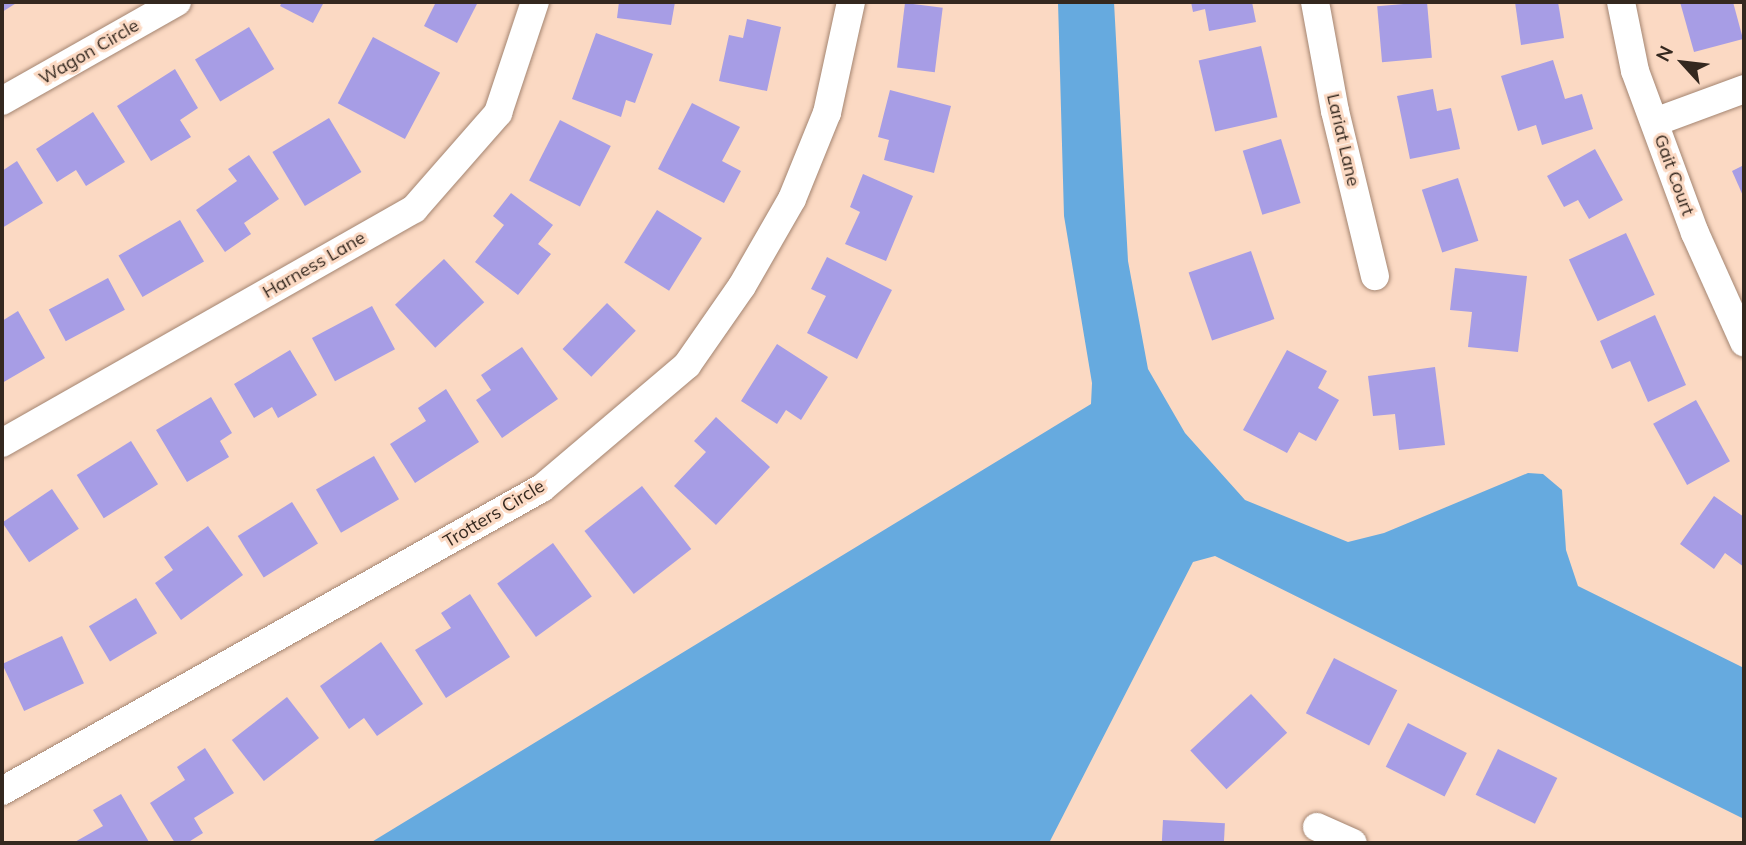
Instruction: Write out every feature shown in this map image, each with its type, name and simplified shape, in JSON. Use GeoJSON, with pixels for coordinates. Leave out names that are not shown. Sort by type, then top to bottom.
{"type":"FeatureCollection","features":[{"type":"Feature","properties":{"kind":"street","name":"Wagon Circle"},"geometry":{"type":"LineString","coordinates":[[2,101],[177,2]]}},
{"type":"Feature","properties":{"kind":"street","name":"Harness Lane"},"geometry":{"type":"LineString","coordinates":[[2,443],[414,209],[498,113],[535,2]]}},
{"type":"Feature","properties":{"kind":"street","name":"Trotters Circle"},"geometry":{"type":"LineString","coordinates":[[2,791],[542,488],[687,365],[742,286],[792,199],[827,113],[851,2]]}},
{"type":"Feature","properties":{"kind":"street","name":"Lariat Lane"},"geometry":{"type":"LineString","coordinates":[[1315,2],[1335,111],[1375,276]]}},
{"type":"Feature","properties":{"kind":"street","name":"Gait Court"},"geometry":{"type":"LineString","coordinates":[[1621,2],[1635,71],[1695,233],[1744,342]]}},
{"type":"Feature","properties":{"kind":"street"},"geometry":{"type":"LineString","coordinates":[[1655,122],[1744,89]]}},
{"type":"Feature","properties":{"kind":"street"},"geometry":{"type":"LineString","coordinates":[[1317,827],[1353,843]]}},
{"type":"Feature","properties":{"kind":"water"},"geometry":{"type":"Polygon","coordinates":[[[1058,2],[1114,2],[1128,261],[1148,369],[1185,433],[1245,500],[1348,542],[1384,533],[1528,473],[1543,474],[1562,490],[1566,550],[1578,586],[1744,668],[1744,819],[1215,556],[1193,562],[1049,843],[370,843],[1091,404],[1092,383],[1064,216],[1058,2]]]}},
{"type":"Feature","properties":{"kind":"building"},"geometry":{"type":"Polygon","coordinates":[[[2,2],[18,2],[2,12],[2,2]]]}},
{"type":"Feature","properties":{"kind":"building"},"geometry":{"type":"Polygon","coordinates":[[[282,2],[324,2],[313,23],[280,6],[282,2]]]}},
{"type":"Feature","properties":{"kind":"building"},"geometry":{"type":"Polygon","coordinates":[[[436,2],[478,2],[457,43],[424,26],[436,2]]]}},
{"type":"Feature","properties":{"kind":"building"},"geometry":{"type":"Polygon","coordinates":[[[619,2],[675,2],[671,25],[617,18],[619,2]]]}},
{"type":"Feature","properties":{"kind":"building"},"geometry":{"type":"Polygon","coordinates":[[[1191,2],[1252,2],[1256,22],[1209,31],[1205,9],[1193,12],[1191,2]]]}},
{"type":"Feature","properties":{"kind":"building"},"geometry":{"type":"Polygon","coordinates":[[[1427,2],[1432,58],[1382,62],[1377,6],[1427,2]]]}},
{"type":"Feature","properties":{"kind":"building"},"geometry":{"type":"Polygon","coordinates":[[[1515,2],[1558,2],[1564,38],[1521,45],[1515,2]]]}},
{"type":"Feature","properties":{"kind":"building"},"geometry":{"type":"Polygon","coordinates":[[[1680,2],[1733,2],[1743,39],[1694,52],[1680,2]]]}},
{"type":"Feature","properties":{"kind":"building"},"geometry":{"type":"Polygon","coordinates":[[[905,3],[943,8],[935,72],[897,68],[905,3]]]}},
{"type":"Feature","properties":{"kind":"building"},"geometry":{"type":"Polygon","coordinates":[[[747,19],[781,27],[767,91],[719,81],[729,35],[743,38],[747,19]]]}},
{"type":"Feature","properties":{"kind":"building"},"geometry":{"type":"Polygon","coordinates":[[[249,27],[274,69],[220,101],[195,59],[249,27]]]}},
{"type":"Feature","properties":{"kind":"building"},"geometry":{"type":"Polygon","coordinates":[[[596,33],[653,54],[635,103],[626,100],[621,117],[572,99],[596,33]]]}},
{"type":"Feature","properties":{"kind":"building"},"geometry":{"type":"Polygon","coordinates":[[[373,37],[440,73],[405,139],[338,103],[373,37]]]}},
{"type":"Feature","properties":{"kind":"building"},"geometry":{"type":"Polygon","coordinates":[[[1261,46],[1277,117],[1215,132],[1199,60],[1261,46]]]}},
{"type":"Feature","properties":{"kind":"building"},"geometry":{"type":"Polygon","coordinates":[[[1553,60],[1565,99],[1582,94],[1593,129],[1542,145],[1536,125],[1518,131],[1501,76],[1553,60]]]}},
{"type":"Feature","properties":{"kind":"building"},"geometry":{"type":"Polygon","coordinates":[[[175,69],[198,108],[180,120],[191,137],[151,161],[117,106],[175,69]]]}},
{"type":"Feature","properties":{"kind":"building"},"geometry":{"type":"Polygon","coordinates":[[[1433,89],[1437,111],[1451,108],[1460,149],[1410,159],[1397,96],[1433,89]]]}},
{"type":"Feature","properties":{"kind":"building"},"geometry":{"type":"Polygon","coordinates":[[[890,90],[951,106],[934,173],[884,160],[889,140],[878,137],[890,90]]]}},
{"type":"Feature","properties":{"kind":"building"},"geometry":{"type":"Polygon","coordinates":[[[692,103],[740,127],[722,161],[741,171],[724,203],[658,169],[692,103]]]}},
{"type":"Feature","properties":{"kind":"building"},"geometry":{"type":"Polygon","coordinates":[[[93,112],[125,162],[86,186],[76,170],[57,182],[36,149],[93,112]]]}},
{"type":"Feature","properties":{"kind":"building"},"geometry":{"type":"Polygon","coordinates":[[[329,118],[361,172],[305,206],[272,152],[329,118]]]}},
{"type":"Feature","properties":{"kind":"building"},"geometry":{"type":"Polygon","coordinates":[[[560,120],[611,146],[580,206],[529,181],[560,120]]]}},
{"type":"Feature","properties":{"kind":"building"},"geometry":{"type":"Polygon","coordinates":[[[1281,139],[1301,203],[1262,215],[1243,151],[1281,139]]]}},
{"type":"Feature","properties":{"kind":"building"},"geometry":{"type":"Polygon","coordinates":[[[1595,149],[1623,200],[1589,219],[1578,200],[1564,207],[1547,176],[1595,149]]]}},
{"type":"Feature","properties":{"kind":"building"},"geometry":{"type":"Polygon","coordinates":[[[249,155],[279,199],[244,223],[251,234],[225,252],[196,210],[237,181],[228,169],[249,155]]]}},
{"type":"Feature","properties":{"kind":"building"},"geometry":{"type":"Polygon","coordinates":[[[17,161],[43,203],[2,228],[2,171],[17,161]]]}},
{"type":"Feature","properties":{"kind":"building"},"geometry":{"type":"Polygon","coordinates":[[[1744,165],[1744,198],[1732,171],[1744,165]]]}},
{"type":"Feature","properties":{"kind":"building"},"geometry":{"type":"Polygon","coordinates":[[[863,174],[913,196],[886,261],[845,244],[860,212],[850,207],[863,174]]]}},
{"type":"Feature","properties":{"kind":"building"},"geometry":{"type":"Polygon","coordinates":[[[1458,178],[1478,241],[1442,253],[1422,190],[1458,178]]]}},
{"type":"Feature","properties":{"kind":"building"},"geometry":{"type":"Polygon","coordinates":[[[511,193],[553,225],[538,244],[551,254],[518,295],[475,262],[504,225],[493,216],[511,193]]]}},
{"type":"Feature","properties":{"kind":"building"},"geometry":{"type":"Polygon","coordinates":[[[657,210],[702,238],[669,291],[624,263],[657,210]]]}},
{"type":"Feature","properties":{"kind":"building"},"geometry":{"type":"Polygon","coordinates":[[[180,220],[204,262],[143,297],[119,255],[180,220]]]}},
{"type":"Feature","properties":{"kind":"building"},"geometry":{"type":"Polygon","coordinates":[[[1626,233],[1655,295],[1598,321],[1569,260],[1626,233]]]}},
{"type":"Feature","properties":{"kind":"building"},"geometry":{"type":"Polygon","coordinates":[[[1251,251],[1274,319],[1212,341],[1189,272],[1251,251]]]}},
{"type":"Feature","properties":{"kind":"building"},"geometry":{"type":"Polygon","coordinates":[[[827,257],[892,290],[857,359],[807,333],[826,296],[811,289],[827,257]]]}},
{"type":"Feature","properties":{"kind":"building"},"geometry":{"type":"Polygon","coordinates":[[[444,259],[484,302],[435,348],[395,305],[444,259]]]}},
{"type":"Feature","properties":{"kind":"building"},"geometry":{"type":"Polygon","coordinates":[[[1455,268],[1527,276],[1518,352],[1468,347],[1472,312],[1450,310],[1455,268]]]}},
{"type":"Feature","properties":{"kind":"building"},"geometry":{"type":"Polygon","coordinates":[[[108,278],[125,310],[66,341],[49,309],[108,278]]]}},
{"type":"Feature","properties":{"kind":"building"},"geometry":{"type":"Polygon","coordinates":[[[607,303],[636,331],[591,377],[563,349],[607,303]]]}},
{"type":"Feature","properties":{"kind":"building"},"geometry":{"type":"Polygon","coordinates":[[[372,306],[395,349],[335,381],[312,338],[372,306]]]}},
{"type":"Feature","properties":{"kind":"building"},"geometry":{"type":"Polygon","coordinates":[[[18,311],[45,358],[2,383],[2,321],[18,311]]]}},
{"type":"Feature","properties":{"kind":"building"},"geometry":{"type":"Polygon","coordinates":[[[1655,315],[1686,385],[1648,402],[1630,361],[1612,369],[1600,341],[1655,315]]]}},
{"type":"Feature","properties":{"kind":"building"},"geometry":{"type":"Polygon","coordinates":[[[777,344],[828,377],[801,420],[786,410],[777,424],[741,401],[777,344]]]}},
{"type":"Feature","properties":{"kind":"building"},"geometry":{"type":"Polygon","coordinates":[[[522,347],[558,399],[502,438],[476,400],[491,390],[481,375],[522,347]]]}},
{"type":"Feature","properties":{"kind":"building"},"geometry":{"type":"Polygon","coordinates":[[[290,350],[317,395],[278,418],[272,407],[254,418],[234,384],[290,350]]]}},
{"type":"Feature","properties":{"kind":"building"},"geometry":{"type":"Polygon","coordinates":[[[1287,350],[1327,371],[1318,388],[1339,400],[1316,441],[1299,432],[1287,453],[1243,430],[1287,350]]]}},
{"type":"Feature","properties":{"kind":"building"},"geometry":{"type":"Polygon","coordinates":[[[1435,367],[1445,445],[1399,450],[1395,414],[1373,416],[1368,376],[1435,367]]]}},
{"type":"Feature","properties":{"kind":"building"},"geometry":{"type":"Polygon","coordinates":[[[446,389],[479,442],[415,483],[390,444],[426,421],[418,408],[446,389]]]}},
{"type":"Feature","properties":{"kind":"building"},"geometry":{"type":"Polygon","coordinates":[[[211,397],[232,433],[220,441],[229,457],[187,482],[156,430],[211,397]]]}},
{"type":"Feature","properties":{"kind":"building"},"geometry":{"type":"Polygon","coordinates":[[[1696,400],[1730,461],[1687,485],[1653,424],[1696,400]]]}},
{"type":"Feature","properties":{"kind":"building"},"geometry":{"type":"Polygon","coordinates":[[[716,417],[770,467],[716,525],[674,486],[706,452],[694,441],[716,417]]]}},
{"type":"Feature","properties":{"kind":"building"},"geometry":{"type":"Polygon","coordinates":[[[131,441],[158,484],[104,518],[77,475],[131,441]]]}},
{"type":"Feature","properties":{"kind":"building"},"geometry":{"type":"Polygon","coordinates":[[[374,456],[399,499],[341,533],[316,489],[374,456]]]}},
{"type":"Feature","properties":{"kind":"building"},"geometry":{"type":"Polygon","coordinates":[[[642,486],[691,549],[634,594],[584,531],[642,486]]]}},
{"type":"Feature","properties":{"kind":"building"},"geometry":{"type":"Polygon","coordinates":[[[52,489],[79,529],[29,562],[2,523],[52,489]]]}},
{"type":"Feature","properties":{"kind":"building"},"geometry":{"type":"Polygon","coordinates":[[[1714,496],[1744,517],[1744,567],[1725,553],[1714,569],[1680,544],[1714,496]]]}},
{"type":"Feature","properties":{"kind":"building"},"geometry":{"type":"Polygon","coordinates":[[[292,502],[318,544],[264,577],[238,536],[292,502]]]}},
{"type":"Feature","properties":{"kind":"building"},"geometry":{"type":"Polygon","coordinates":[[[208,526],[243,575],[181,620],[155,583],[173,570],[164,557],[208,526]]]}},
{"type":"Feature","properties":{"kind":"building"},"geometry":{"type":"Polygon","coordinates":[[[553,543],[592,596],[536,637],[497,584],[553,543]]]}},
{"type":"Feature","properties":{"kind":"building"},"geometry":{"type":"Polygon","coordinates":[[[470,594],[510,657],[446,698],[415,650],[451,628],[441,613],[470,594]]]}},
{"type":"Feature","properties":{"kind":"building"},"geometry":{"type":"Polygon","coordinates":[[[136,598],[157,633],[110,661],[89,626],[136,598]]]}},
{"type":"Feature","properties":{"kind":"building"},"geometry":{"type":"Polygon","coordinates":[[[62,636],[84,683],[24,711],[2,664],[62,636]]]}},
{"type":"Feature","properties":{"kind":"building"},"geometry":{"type":"Polygon","coordinates":[[[381,642],[423,704],[377,736],[364,718],[349,729],[320,686],[381,642]]]}},
{"type":"Feature","properties":{"kind":"building"},"geometry":{"type":"Polygon","coordinates":[[[1334,658],[1397,690],[1369,745],[1306,713],[1334,658]]]}},
{"type":"Feature","properties":{"kind":"building"},"geometry":{"type":"Polygon","coordinates":[[[1251,694],[1287,733],[1226,789],[1190,751],[1251,694]]]}},
{"type":"Feature","properties":{"kind":"building"},"geometry":{"type":"Polygon","coordinates":[[[287,697],[319,738],[264,781],[232,740],[287,697]]]}},
{"type":"Feature","properties":{"kind":"building"},"geometry":{"type":"Polygon","coordinates":[[[1408,723],[1467,753],[1445,797],[1386,767],[1408,723]]]}},
{"type":"Feature","properties":{"kind":"building"},"geometry":{"type":"Polygon","coordinates":[[[205,748],[234,793],[194,818],[203,833],[187,843],[175,843],[150,803],[185,780],[177,767],[205,748]]]}},
{"type":"Feature","properties":{"kind":"building"},"geometry":{"type":"Polygon","coordinates":[[[1498,749],[1557,778],[1535,824],[1476,795],[1498,749]]]}},
{"type":"Feature","properties":{"kind":"building"},"geometry":{"type":"Polygon","coordinates":[[[121,794],[149,842],[73,843],[103,826],[93,810],[121,794]]]}},
{"type":"Feature","properties":{"kind":"building"},"geometry":{"type":"Polygon","coordinates":[[[1163,820],[1225,823],[1224,843],[1162,843],[1163,820]]]}}]}
